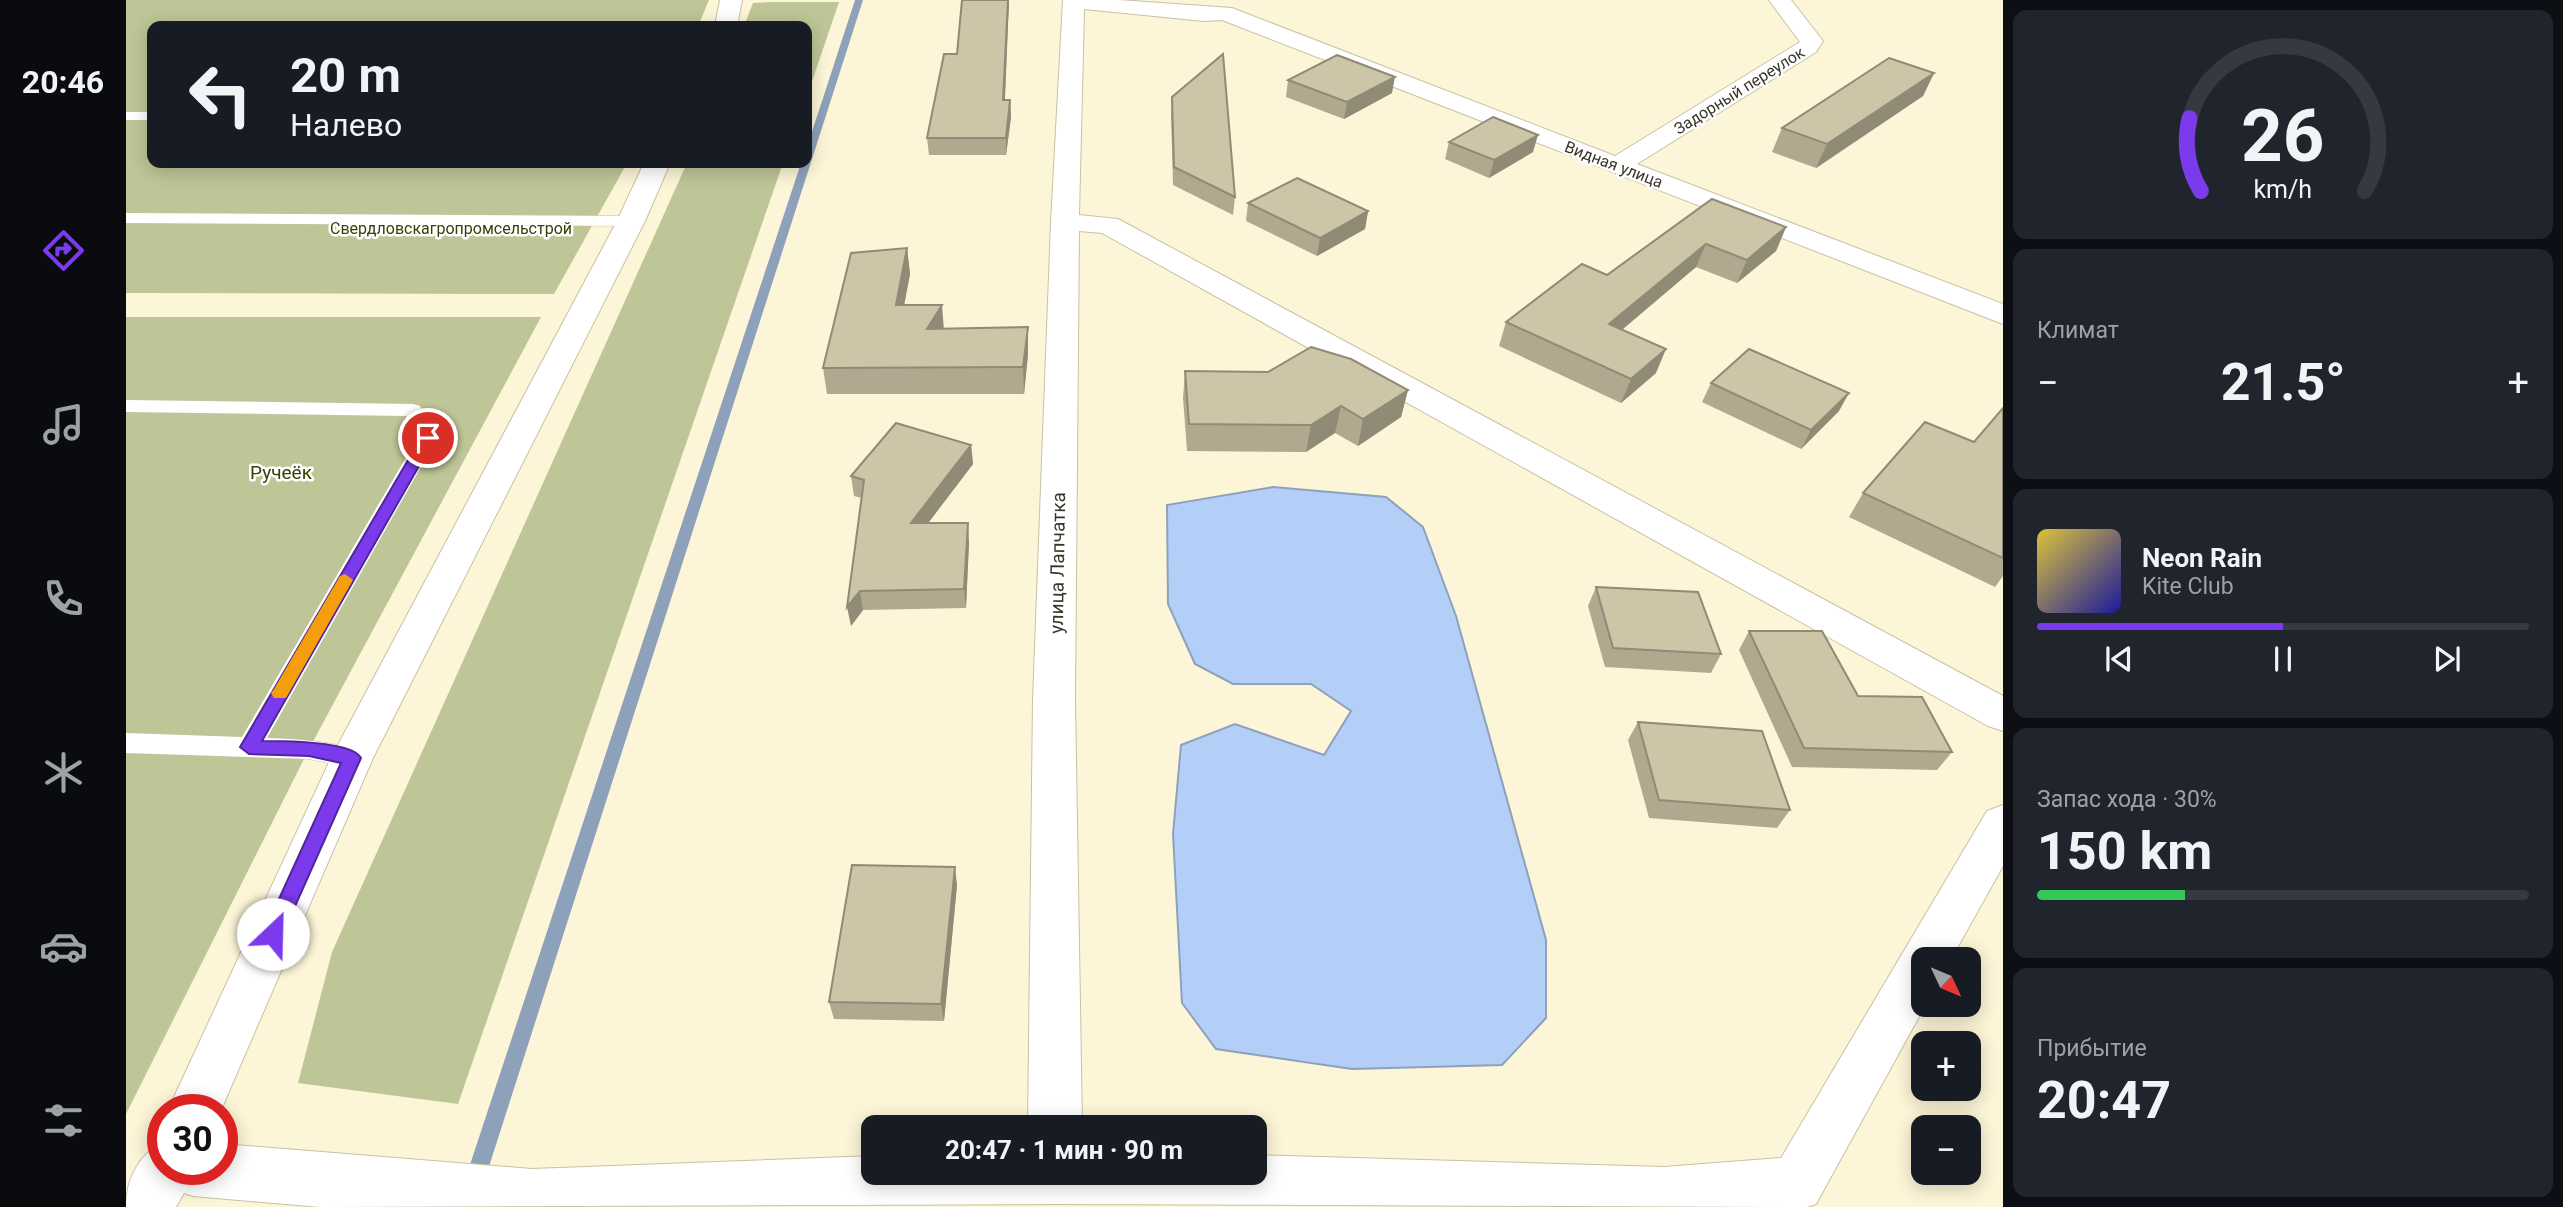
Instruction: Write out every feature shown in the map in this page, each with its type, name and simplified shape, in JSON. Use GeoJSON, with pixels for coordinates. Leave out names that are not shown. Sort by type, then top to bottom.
{"type":"FeatureCollection","features":[{"type":"Feature","properties":{"kind":"street"},"geometry":{"type":"LineString","coordinates":[[727,21],[731,0]]}},
{"type":"Feature","properties":{"kind":"street","name":"Видная улица"},"geometry":{"type":"LineString","coordinates":[[1075,1],[1204,15],[1224,13],[1248,0]]}},
{"type":"Feature","properties":{"kind":"street","name":"Задорный переулок"},"geometry":{"type":"LineString","coordinates":[[1618,166],[1808,47],[1812,41],[1780,0]]}},
{"type":"Feature","properties":{"kind":"street","name":"улица Лапчатка"},"geometry":{"type":"LineString","coordinates":[[1054,1115],[1054,699],[1065,222],[1075,1]]}},
{"type":"Feature","properties":{"kind":"street","name":"Видная улица"},"geometry":{"type":"LineString","coordinates":[[1224,13],[2003,315]]}},
{"type":"Feature","properties":{"kind":"street"},"geometry":{"type":"LineString","coordinates":[[201,1094],[352,758],[631,220],[655,168]]}},
{"type":"Feature","properties":{"kind":"street"},"geometry":{"type":"LineString","coordinates":[[1065,222],[1108,225],[2003,715]]}},
{"type":"Feature","properties":{"kind":"street"},"geometry":{"type":"LineString","coordinates":[[1932,947],[2003,824]]}},
{"type":"Feature","properties":{"kind":"street"},"geometry":{"type":"LineString","coordinates":[[1267,1179],[1664,1195],[1796,1184],[1911,984]]}},
{"type":"Feature","properties":{"kind":"street"},"geometry":{"type":"LineString","coordinates":[[238,1173],[531,1197],[861,1181]]}},
{"type":"Feature","properties":{"kind":"street"},"geometry":{"type":"LineString","coordinates":[[145,1207],[158,1185]]}},
{"type":"Feature","properties":{"kind":"lane"},"geometry":{"type":"LineString","coordinates":[[126,116],[147,116]]}},
{"type":"Feature","properties":{"kind":"lane"},"geometry":{"type":"LineString","coordinates":[[126,218],[631,220]]}},
{"type":"Feature","properties":{"kind":"lane"},"geometry":{"type":"LineString","coordinates":[[126,406],[413,410],[428,438],[249,747]]}},
{"type":"Feature","properties":{"kind":"lane"},"geometry":{"type":"LineString","coordinates":[[126,743],[309,749],[352,758]]}},
{"type":"Feature","properties":{"kind":"green space","name":"Свердловскагропромсельстрой"},"geometry":{"type":"Polygon","coordinates":[[[126,0],[709,0],[700,21],[147,21],[147,168],[624,168],[554,294],[126,293],[126,0]]]}},
{"type":"Feature","properties":{"kind":"green space"},"geometry":{"type":"Polygon","coordinates":[[[839,2],[812,81],[812,21],[746,21],[753,3],[839,2]]]}},
{"type":"Feature","properties":{"kind":"green space"},"geometry":{"type":"Polygon","coordinates":[[[685,168],[781,168],[458,1104],[298,1083],[332,952],[685,168]]]}},
{"type":"Feature","properties":{"kind":"green space","name":"Ручеёк"},"geometry":{"type":"Polygon","coordinates":[[[126,317],[541,317],[309,749],[126,1114],[126,317]]]}},
{"type":"Feature","properties":{"kind":"water"},"geometry":{"type":"Polygon","coordinates":[[[1273,487],[1386,497],[1423,527],[1456,616],[1546,940],[1546,1018],[1502,1065],[1352,1069],[1216,1049],[1182,1003],[1173,834],[1181,745],[1235,724],[1324,755],[1351,711],[1311,684],[1233,684],[1195,664],[1168,604],[1167,505],[1273,487]]]}},
{"type":"Feature","properties":{"kind":"building"},"geometry":{"type":"Polygon","coordinates":[[[962,0],[1008,0],[1003,100],[1010,100],[1006,138],[927,138],[944,54],[957,54],[962,0]]]}},
{"type":"Feature","properties":{"kind":"building"},"geometry":{"type":"Polygon","coordinates":[[[1223,54],[1235,197],[1174,167],[1172,97],[1223,54]]]}},
{"type":"Feature","properties":{"kind":"building"},"geometry":{"type":"Polygon","coordinates":[[[1337,55],[1395,77],[1347,102],[1288,80],[1337,55]]]}},
{"type":"Feature","properties":{"kind":"building"},"geometry":{"type":"Polygon","coordinates":[[[1889,58],[1934,73],[1827,144],[1782,128],[1889,58]]]}},
{"type":"Feature","properties":{"kind":"building"},"geometry":{"type":"Polygon","coordinates":[[[1493,117],[1538,135],[1494,160],[1449,142],[1493,117]]]}},
{"type":"Feature","properties":{"kind":"building"},"geometry":{"type":"Polygon","coordinates":[[[1297,178],[1368,211],[1320,238],[1248,203],[1297,178]]]}},
{"type":"Feature","properties":{"kind":"building"},"geometry":{"type":"Polygon","coordinates":[[[1712,199],[1786,227],[1747,260],[1706,244],[1609,324],[1666,349],[1631,379],[1506,322],[1582,264],[1607,275],[1712,199]]]}},
{"type":"Feature","properties":{"kind":"building"},"geometry":{"type":"Polygon","coordinates":[[[907,248],[896,305],[942,305],[927,329],[1028,327],[1023,367],[823,368],[851,253],[907,248]]]}},
{"type":"Feature","properties":{"kind":"building"},"geometry":{"type":"Polygon","coordinates":[[[1311,347],[1351,359],[1408,390],[1363,419],[1341,406],[1311,425],[1189,424],[1185,371],[1268,372],[1311,347]]]}},
{"type":"Feature","properties":{"kind":"building"},"geometry":{"type":"Polygon","coordinates":[[[1749,349],[1849,393],[1811,430],[1711,383],[1749,349]]]}},
{"type":"Feature","properties":{"kind":"building"},"geometry":{"type":"Polygon","coordinates":[[[2003,408],[2003,558],[1863,493],[1925,422],[1974,442],[2003,408]]]}},
{"type":"Feature","properties":{"kind":"building"},"geometry":{"type":"Polygon","coordinates":[[[896,423],[971,445],[911,523],[968,523],[964,589],[860,591],[847,607],[864,480],[851,476],[896,423]]]}},
{"type":"Feature","properties":{"kind":"building"},"geometry":{"type":"Polygon","coordinates":[[[1596,587],[1698,592],[1721,654],[1613,648],[1596,587]]]}},
{"type":"Feature","properties":{"kind":"building"},"geometry":{"type":"Polygon","coordinates":[[[1749,631],[1822,631],[1858,696],[1922,697],[1952,752],[1804,748],[1749,631]]]}},
{"type":"Feature","properties":{"kind":"building"},"geometry":{"type":"Polygon","coordinates":[[[1638,722],[1762,731],[1790,810],[1659,800],[1638,722]]]}},
{"type":"Feature","properties":{"kind":"building"},"geometry":{"type":"Polygon","coordinates":[[[852,865],[955,867],[941,1004],[829,1002],[852,865]]]}},
{"type":"Feature","properties":{"kind":"waterway"},"geometry":{"type":"LineString","coordinates":[[812,145],[859,0]]}},
{"type":"Feature","properties":{"kind":"waterway"},"geometry":{"type":"LineString","coordinates":[[466,1207],[804,168]]}},
{"type":"Feature","properties":{"kind":"slow traffic"},"geometry":{"type":"LineString","coordinates":[[280,693],[345,580]]}},
{"type":"Feature","properties":{"kind":"route"},"geometry":{"type":"LineString","coordinates":[[273,934],[352,758],[309,749],[249,747],[428,438]]}}]}
